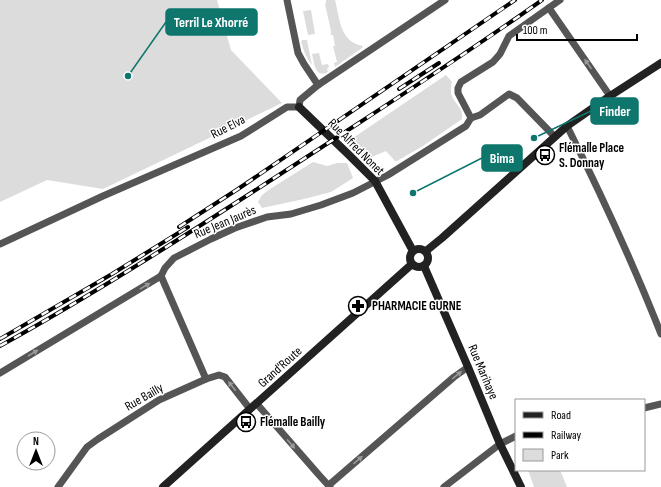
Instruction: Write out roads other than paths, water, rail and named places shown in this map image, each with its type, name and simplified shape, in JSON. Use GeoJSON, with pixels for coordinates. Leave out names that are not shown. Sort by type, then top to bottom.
{"type":"FeatureCollection","features":[{"type":"Feature","properties":{"kind":"street"},"geometry":{"type":"LineString","coordinates":[[287,0],[298,53],[318,84]]}},
{"type":"Feature","properties":{"kind":"street"},"geometry":{"type":"LineString","coordinates":[[299,107],[300,100],[318,84],[445,0]]}},
{"type":"Feature","properties":{"kind":"street"},"geometry":{"type":"LineString","coordinates":[[471,118],[458,92],[461,82],[493,62],[500,54],[509,36],[560,0]]}},
{"type":"Feature","properties":{"kind":"street"},"geometry":{"type":"LineString","coordinates":[[549,8],[610,96]]}},
{"type":"Feature","properties":{"kind":"street"},"geometry":{"type":"LineString","coordinates":[[426,251],[567,126],[661,63]]}},
{"type":"Feature","properties":{"kind":"street","name":"Rue Jean Jaurès"},"geometry":{"type":"LineString","coordinates":[[0,373],[161,276],[165,268],[174,258],[235,228],[267,218],[292,214],[322,205],[353,193],[388,175],[466,126],[471,118],[480,115],[509,94],[517,98],[555,137]]}},
{"type":"Feature","properties":{"kind":"street","name":"Rue Elva"},"geometry":{"type":"LineString","coordinates":[[0,244],[241,136],[287,106],[299,107]]}},
{"type":"Feature","properties":{"kind":"street","name":"Rue Alfred Nonet"},"geometry":{"type":"LineString","coordinates":[[299,107],[375,181],[413,251]]}},
{"type":"Feature","properties":{"kind":"street"},"geometry":{"type":"LineString","coordinates":[[567,126],[623,245],[661,334]]}},
{"type":"Feature","properties":{"kind":"street"},"geometry":{"type":"LineString","coordinates":[[417,249],[426,251],[428,262],[424,266],[415,267],[412,264],[410,255],[417,249]]}},
{"type":"Feature","properties":{"kind":"street","name":"Grand'Route"},"geometry":{"type":"LineString","coordinates":[[163,487],[412,264]]}},
{"type":"Feature","properties":{"kind":"street","name":"Rue Marihaye"},"geometry":{"type":"LineString","coordinates":[[424,266],[500,444],[520,487]]}},
{"type":"Feature","properties":{"kind":"street"},"geometry":{"type":"LineString","coordinates":[[161,276],[206,379]]}},
{"type":"Feature","properties":{"kind":"street"},"geometry":{"type":"LineString","coordinates":[[253,406],[330,486],[454,377],[468,367]]}},
{"type":"Feature","properties":{"kind":"street","name":"Rue Bailly"},"geometry":{"type":"LineString","coordinates":[[58,487],[87,447],[159,400],[206,379],[219,375],[225,377],[253,406]]}},
{"type":"Feature","properties":{"kind":"street"},"geometry":{"type":"LineString","coordinates":[[645,408],[661,404]]}},
{"type":"Feature","properties":{"kind":"street"},"geometry":{"type":"LineString","coordinates":[[444,487],[500,444],[515,436]]}},
{"type":"Feature","properties":{"kind":"railway"},"geometry":{"type":"LineString","coordinates":[[179,227],[238,189],[515,0]]}},
{"type":"Feature","properties":{"kind":"railway"},"geometry":{"type":"LineString","coordinates":[[0,346],[122,275],[201,225],[431,76],[542,0]]}},
{"type":"Feature","properties":{"kind":"railway"},"geometry":{"type":"LineString","coordinates":[[399,89],[439,63]]}},
{"type":"Feature","properties":{"kind":"railway"},"geometry":{"type":"LineString","coordinates":[[0,339],[112,274],[188,227]]}},
{"type":"Feature","properties":{"kind":"place","name":"Terril Le Xhorré"},"geometry":{"type":"Point","coordinates":[128,76]}},
{"type":"Feature","properties":{"kind":"place","name":"Finder"},"geometry":{"type":"Point","coordinates":[534,138]}},
{"type":"Feature","properties":{"kind":"place","name":"Flémalle Place S. Donnay"},"geometry":{"type":"Point","coordinates":[545,155]}},
{"type":"Feature","properties":{"kind":"place","name":"Bima"},"geometry":{"type":"Point","coordinates":[413,193]}},
{"type":"Feature","properties":{"kind":"place","name":"PHARMACIE GURNE"},"geometry":{"type":"Point","coordinates":[358,306]}},
{"type":"Feature","properties":{"kind":"place","name":"Flémalle Bailly"},"geometry":{"type":"Point","coordinates":[246,422]}}]}
